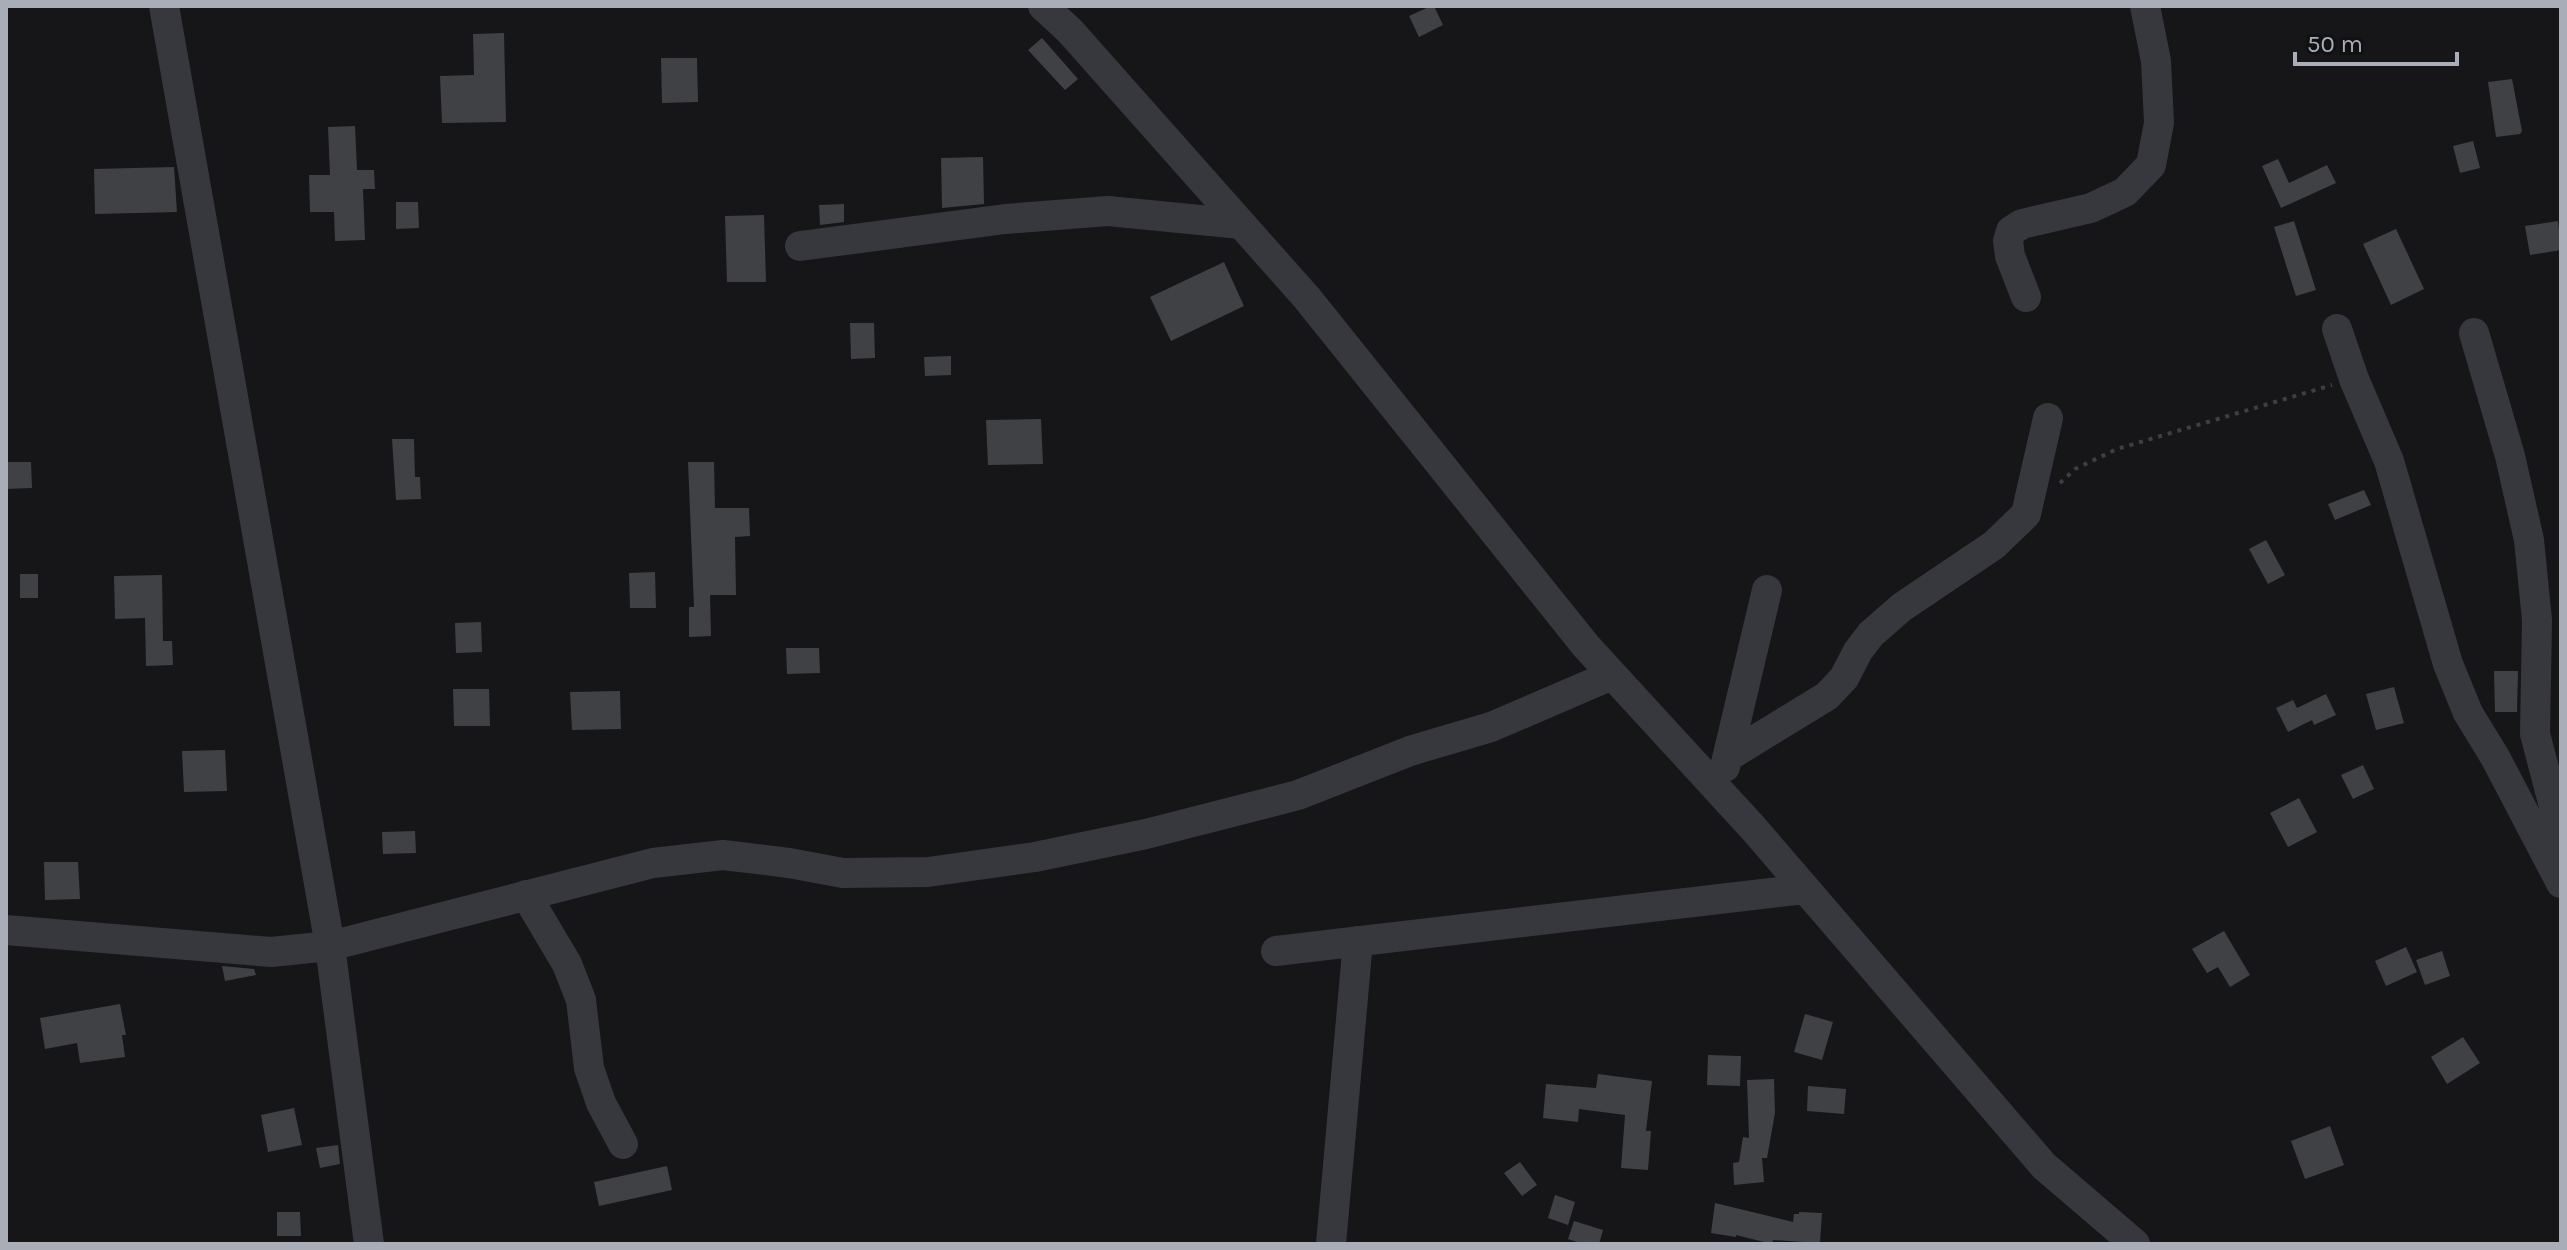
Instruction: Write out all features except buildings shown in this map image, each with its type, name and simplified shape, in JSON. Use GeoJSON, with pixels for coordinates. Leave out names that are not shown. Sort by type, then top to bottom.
{"type":"FeatureCollection","features":[{"type":"Feature","properties":{"kind":"street"},"geometry":{"type":"LineString","coordinates":[[164,6],[330,946],[369,1244]]}},
{"type":"Feature","properties":{"kind":"street"},"geometry":{"type":"LineString","coordinates":[[1043,6],[1070,31],[1307,298],[1586,646],[1754,829],[2044,1166],[2135,1244]]}},
{"type":"Feature","properties":{"kind":"street"},"geometry":{"type":"LineString","coordinates":[[2026,297],[2010,256],[2008,241],[2011,231],[2022,224],[2091,208],[2125,192],[2151,165],[2159,123],[2156,61],[2145,6]]}},
{"type":"Feature","properties":{"kind":"street"},"geometry":{"type":"LineString","coordinates":[[800,246],[1005,219],[1108,211],[1241,224]]}},
{"type":"Feature","properties":{"kind":"street"},"geometry":{"type":"LineString","coordinates":[[2337,329],[2354,379],[2389,461],[2448,664],[2468,713],[2495,757],[2561,883]]}},
{"type":"Feature","properties":{"kind":"street"},"geometry":{"type":"LineString","coordinates":[[2474,333],[2510,456],[2529,540],[2537,620],[2535,734],[2561,833]]}},
{"type":"Feature","properties":{"kind":"street"},"geometry":{"type":"LineString","coordinates":[[1729,756],[1827,696],[1844,678],[1871,634],[1902,607],[1994,545],[2026,514],[2048,418]]}},
{"type":"Feature","properties":{"kind":"street"},"geometry":{"type":"LineString","coordinates":[[1716,791],[1729,756],[1734,723],[1767,590]]}},
{"type":"Feature","properties":{"kind":"street"},"geometry":{"type":"LineString","coordinates":[[6,930],[271,952],[330,946],[653,863],[723,855],[843,873],[928,872],[1049,854],[1146,834],[1298,795],[1410,751],[1491,727],[1612,675]]}},
{"type":"Feature","properties":{"kind":"street"},"geometry":{"type":"LineString","coordinates":[[1276,951],[1804,889]]}},
{"type":"Feature","properties":{"kind":"street"},"geometry":{"type":"LineString","coordinates":[[526,895],[567,964],[581,1000],[589,1068],[601,1103],[623,1144]]}},
{"type":"Feature","properties":{"kind":"street"},"geometry":{"type":"LineString","coordinates":[[1331,1244],[1358,941]]}},
{"type":"Feature","properties":{"kind":"path"},"geometry":{"type":"LineString","coordinates":[[2056,487],[2075,469],[2117,449],[2354,379]]}}]}
